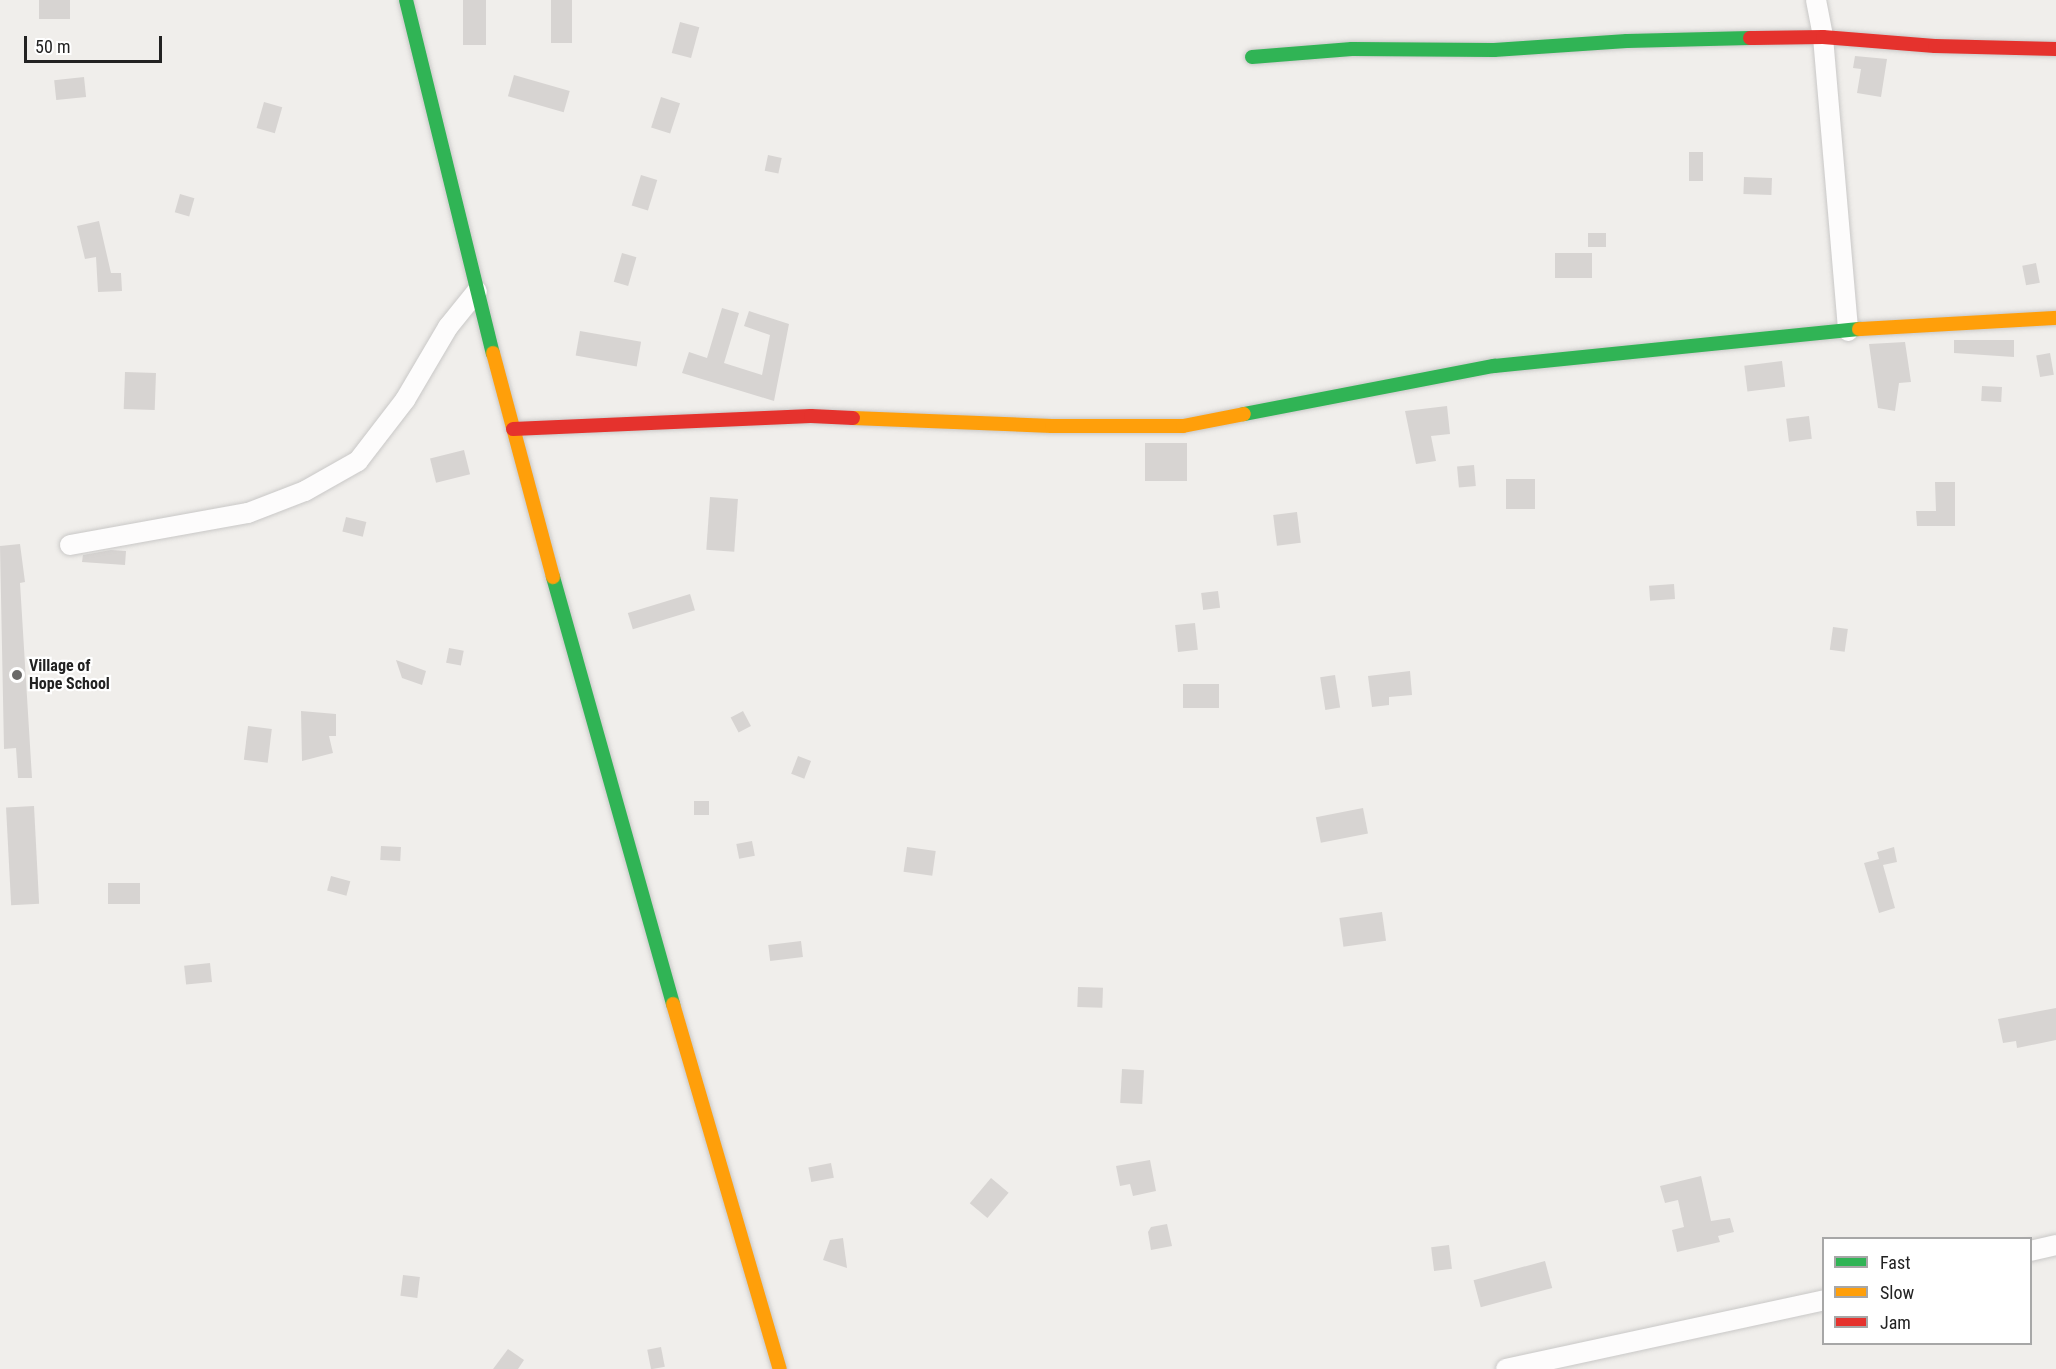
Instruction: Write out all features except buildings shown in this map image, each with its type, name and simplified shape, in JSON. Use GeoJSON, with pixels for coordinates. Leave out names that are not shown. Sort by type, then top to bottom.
{"type":"FeatureCollection","features":[{"type":"Feature","properties":{"kind":"street"},"geometry":{"type":"LineString","coordinates":[[406,0],[477,291],[610,789],[780,1369]]}},
{"type":"Feature","properties":{"kind":"street"},"geometry":{"type":"LineString","coordinates":[[1816,0],[1823,37],[1848,332]]}},
{"type":"Feature","properties":{"kind":"street"},"geometry":{"type":"LineString","coordinates":[[1252,57],[1352,49],[1494,50],[1627,41],[1823,37],[1935,46],[2056,50]]}},
{"type":"Feature","properties":{"kind":"street"},"geometry":{"type":"LineString","coordinates":[[69,545],[248,513],[305,491],[358,461],[405,400],[448,327],[477,291]]}},
{"type":"Feature","properties":{"kind":"street"},"geometry":{"type":"LineString","coordinates":[[513,429],[811,416],[1052,426],[1183,426],[1494,366],[1848,332],[2056,318]]}},
{"type":"Feature","properties":{"kind":"street"},"geometry":{"type":"LineString","coordinates":[[2032,1251],[2056,1245]]}},
{"type":"Feature","properties":{"kind":"street"},"geometry":{"type":"LineString","coordinates":[[1506,1369],[1822,1300]]}},
{"type":"Feature","properties":{"kind":"traffic: fast"},"geometry":{"type":"LineString","coordinates":[[406,0],[493,353]]}},
{"type":"Feature","properties":{"kind":"traffic: fast"},"geometry":{"type":"LineString","coordinates":[[1252,57],[1352,49],[1494,50],[1627,41],[1750,38]]}},
{"type":"Feature","properties":{"kind":"traffic: fast"},"geometry":{"type":"LineString","coordinates":[[1244,414],[1494,366],[1859,329]]}},
{"type":"Feature","properties":{"kind":"traffic: fast"},"geometry":{"type":"LineString","coordinates":[[553,577],[673,1004]]}},
{"type":"Feature","properties":{"kind":"traffic: slow"},"geometry":{"type":"LineString","coordinates":[[1859,329],[2056,318]]}},
{"type":"Feature","properties":{"kind":"traffic: slow"},"geometry":{"type":"LineString","coordinates":[[493,353],[553,577]]}},
{"type":"Feature","properties":{"kind":"traffic: slow"},"geometry":{"type":"LineString","coordinates":[[853,418],[1052,426],[1183,426],[1244,414]]}},
{"type":"Feature","properties":{"kind":"traffic: slow"},"geometry":{"type":"LineString","coordinates":[[673,1004],[780,1369]]}},
{"type":"Feature","properties":{"kind":"traffic: jam"},"geometry":{"type":"LineString","coordinates":[[1750,38],[1823,37],[1935,46],[2056,49]]}},
{"type":"Feature","properties":{"kind":"traffic: jam"},"geometry":{"type":"LineString","coordinates":[[513,429],[811,416],[853,418]]}},
{"type":"Feature","properties":{"kind":"place","name":"Village of Hope School"},"geometry":{"type":"Point","coordinates":[17,675]}}]}
